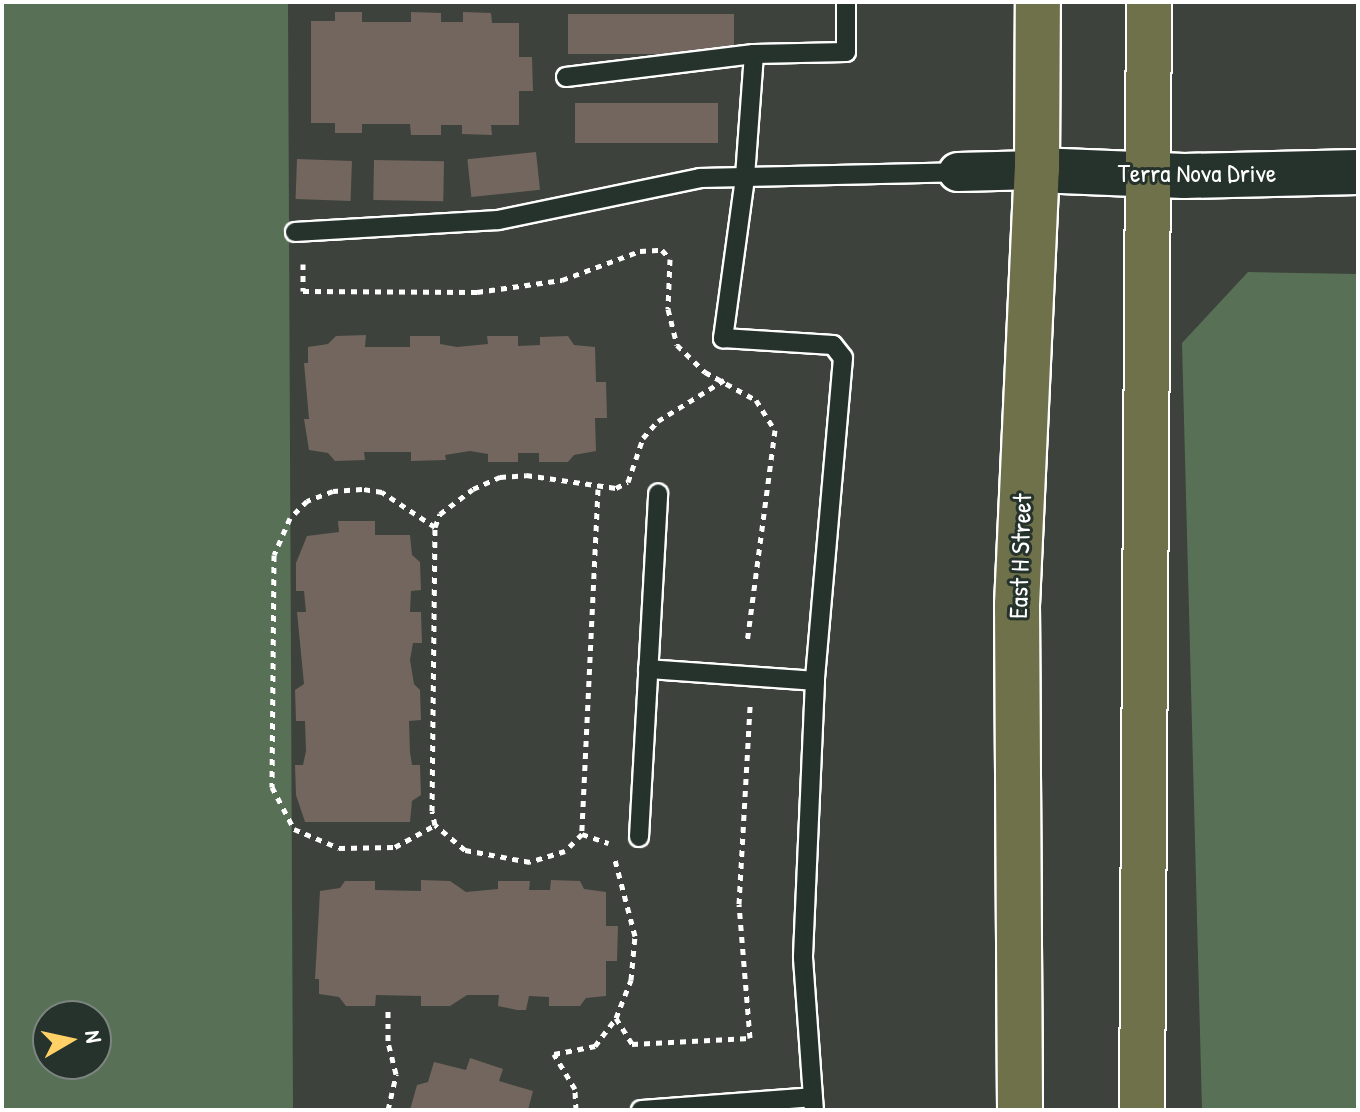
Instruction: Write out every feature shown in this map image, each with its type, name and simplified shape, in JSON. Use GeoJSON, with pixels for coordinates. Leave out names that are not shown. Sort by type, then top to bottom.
{"type":"FeatureCollection","features":[{"type":"Feature","properties":{"kind":"main road","name":"East H Street"},"geometry":{"type":"LineString","coordinates":[[1020,1110],[1017,605],[1037,170],[1038,2]]}},
{"type":"Feature","properties":{"kind":"main road"},"geometry":{"type":"LineString","coordinates":[[1142,1110],[1149,2]]}},
{"type":"Feature","properties":{"kind":"street"},"geometry":{"type":"LineString","coordinates":[[958,172],[1037,170]]}},
{"type":"Feature","properties":{"kind":"street","name":"Terra Nova Drive"},"geometry":{"type":"LineString","coordinates":[[1037,170],[1149,175],[1358,172]]}},
{"type":"Feature","properties":{"kind":"lane"},"geometry":{"type":"LineString","coordinates":[[566,77],[754,54],[846,52],[846,2]]}},
{"type":"Feature","properties":{"kind":"lane"},"geometry":{"type":"LineString","coordinates":[[641,1110],[814,1103],[803,958],[815,681],[843,358],[833,345],[723,338],[745,178],[754,54]]}},
{"type":"Feature","properties":{"kind":"lane"},"geometry":{"type":"LineString","coordinates":[[295,232],[498,220],[700,178],[958,172]]}},
{"type":"Feature","properties":{"kind":"lane"},"geometry":{"type":"LineString","coordinates":[[639,837],[658,494]]}},
{"type":"Feature","properties":{"kind":"lane"},"geometry":{"type":"LineString","coordinates":[[648,669],[815,681]]}},
{"type":"Feature","properties":{"kind":"path"},"geometry":{"type":"LineString","coordinates":[[303,255],[303,291],[477,292],[562,280],[640,251],[662,250],[670,259],[668,309],[677,345],[688,360],[756,400],[775,430],[751,643],[738,643]]}},
{"type":"Feature","properties":{"kind":"path"},"geometry":{"type":"LineString","coordinates":[[435,825],[435,527],[450,504],[500,477],[526,475],[598,489],[628,482],[643,438],[658,421],[724,380]]}},
{"type":"Feature","properties":{"kind":"path"},"geometry":{"type":"LineString","coordinates":[[435,527],[382,492],[362,489],[307,501],[290,518],[274,555],[272,787],[278,808],[294,829],[339,848],[395,847],[435,825]]}},
{"type":"Feature","properties":{"kind":"path"},"geometry":{"type":"LineString","coordinates":[[435,825],[465,850],[530,862],[565,851],[582,834],[598,489]]}},
{"type":"Feature","properties":{"kind":"path"},"geometry":{"type":"LineString","coordinates":[[616,1018],[632,1044],[750,1038],[739,904],[750,703],[737,703]]}},
{"type":"Feature","properties":{"kind":"path"},"geometry":{"type":"LineString","coordinates":[[576,1110],[575,1089],[554,1054],[595,1046],[616,1018],[631,980],[635,936],[626,889],[606,839],[582,834]]}},
{"type":"Feature","properties":{"kind":"path"},"geometry":{"type":"LineString","coordinates":[[388,1008],[396,1074],[388,1110]]}},
{"type":"Feature","properties":{"kind":"green space"},"geometry":{"type":"Polygon","coordinates":[[[2,2],[288,2],[293,1110],[2,1110],[2,2]]]}},
{"type":"Feature","properties":{"kind":"green space"},"geometry":{"type":"Polygon","coordinates":[[[1248,272],[1358,274],[1358,1110],[1202,1110],[1182,343],[1248,272]]]}},
{"type":"Feature","properties":{"kind":"building"},"geometry":{"type":"Polygon","coordinates":[[[335,12],[362,12],[362,22],[411,22],[411,12],[441,13],[441,22],[463,22],[463,12],[491,13],[492,23],[519,23],[519,57],[532,57],[533,91],[519,91],[519,125],[491,125],[492,135],[462,134],[462,125],[441,125],[441,135],[411,135],[410,124],[362,124],[362,133],[335,133],[335,123],[311,123],[311,21],[335,21],[335,12]]]}},
{"type":"Feature","properties":{"kind":"building"},"geometry":{"type":"Polygon","coordinates":[[[568,14],[734,14],[734,54],[568,54],[568,14]]]}},
{"type":"Feature","properties":{"kind":"building"},"geometry":{"type":"Polygon","coordinates":[[[575,103],[718,103],[718,143],[575,143],[575,103]]]}},
{"type":"Feature","properties":{"kind":"building"},"geometry":{"type":"Polygon","coordinates":[[[536,152],[540,190],[471,197],[467,159],[536,152]]]}},
{"type":"Feature","properties":{"kind":"building"},"geometry":{"type":"Polygon","coordinates":[[[297,159],[352,161],[351,201],[296,199],[297,159]]]}},
{"type":"Feature","properties":{"kind":"building"},"geometry":{"type":"Polygon","coordinates":[[[374,160],[444,161],[443,201],[373,200],[374,160]]]}},
{"type":"Feature","properties":{"kind":"building"},"geometry":{"type":"Polygon","coordinates":[[[366,335],[365,347],[410,347],[410,336],[440,336],[440,344],[457,347],[488,344],[487,336],[518,336],[518,346],[540,345],[540,337],[568,336],[574,345],[595,347],[596,382],[606,382],[607,418],[595,418],[596,451],[574,455],[568,462],[539,462],[539,453],[518,453],[518,462],[488,462],[488,454],[470,451],[445,455],[446,460],[411,461],[411,452],[364,452],[365,460],[335,461],[328,453],[309,450],[304,419],[309,419],[304,363],[308,363],[308,347],[328,344],[336,336],[366,335]]]}},
{"type":"Feature","properties":{"kind":"building"},"geometry":{"type":"Polygon","coordinates":[[[338,521],[375,521],[375,535],[410,535],[412,555],[420,562],[421,590],[411,591],[410,612],[421,612],[422,643],[413,643],[410,660],[414,684],[420,690],[421,720],[409,721],[412,765],[420,765],[421,795],[412,801],[410,822],[305,822],[296,795],[295,765],[303,765],[306,751],[305,721],[296,721],[295,690],[304,684],[297,612],[306,612],[304,591],[296,591],[296,563],[307,536],[339,532],[338,521]]]}},
{"type":"Feature","properties":{"kind":"building"},"geometry":{"type":"Polygon","coordinates":[[[421,880],[450,881],[466,892],[498,889],[498,881],[530,881],[529,890],[550,890],[551,880],[580,881],[584,889],[606,892],[606,926],[618,926],[617,961],[606,961],[606,996],[586,998],[580,1006],[549,1006],[549,997],[529,996],[526,1010],[517,1010],[498,1006],[499,995],[467,995],[450,1006],[421,1006],[421,996],[376,995],[375,1006],[346,1006],[339,997],[319,994],[319,979],[315,979],[320,891],[340,888],[345,881],[375,881],[375,890],[421,891],[421,880]]]}},
{"type":"Feature","properties":{"kind":"building"},"geometry":{"type":"Polygon","coordinates":[[[470,1058],[503,1069],[499,1081],[533,1091],[528,1110],[410,1110],[417,1085],[428,1082],[434,1062],[466,1070],[470,1058]]]}}]}
